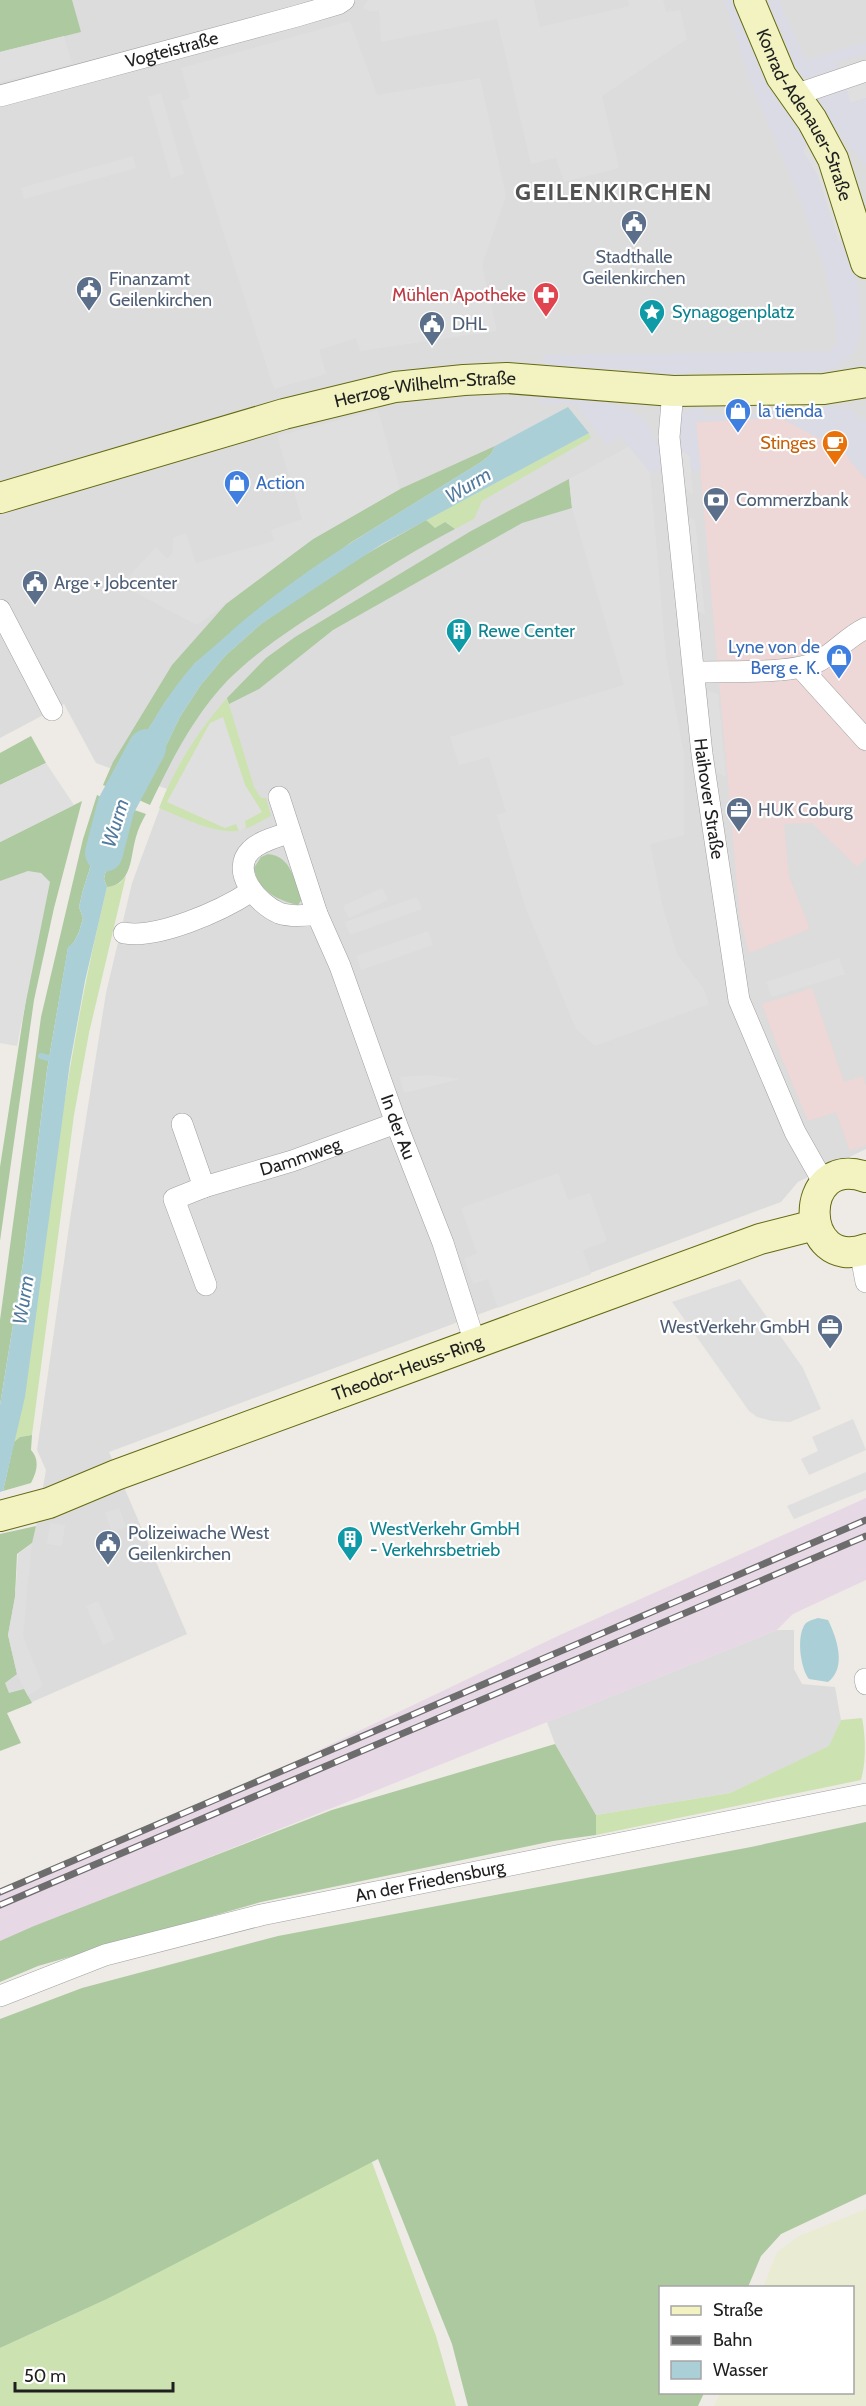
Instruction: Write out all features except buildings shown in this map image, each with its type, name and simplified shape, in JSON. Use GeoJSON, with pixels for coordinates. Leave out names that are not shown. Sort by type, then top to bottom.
{"type":"FeatureCollection","features":[{"type":"Feature","properties":{"kind":"street","name":"Vogteistraße"},"geometry":{"type":"LineString","coordinates":[[0,96],[297,16],[338,4],[344,0]]}},
{"type":"Feature","properties":{"kind":"street","name":"Konrad-Adenauer-Straße"},"geometry":{"type":"LineString","coordinates":[[749,0],[781,76],[833,159],[866,263]]}},
{"type":"Feature","properties":{"kind":"street"},"geometry":{"type":"LineString","coordinates":[[795,95],[866,71]]}},
{"type":"Feature","properties":{"kind":"street","name":"Herzog-Wilhelm-Straße"},"geometry":{"type":"LineString","coordinates":[[0,498],[284,414],[395,387],[507,378],[673,391],[824,389],[864,381]]}},
{"type":"Feature","properties":{"kind":"street","name":"Haihover Straße"},"geometry":{"type":"LineString","coordinates":[[673,391],[669,437],[676,483],[702,754],[739,1000],[795,1132],[825,1185]]}},
{"type":"Feature","properties":{"kind":"street"},"geometry":{"type":"LineString","coordinates":[[0,610],[52,710]]}},
{"type":"Feature","properties":{"kind":"street"},"geometry":{"type":"LineString","coordinates":[[702,672],[801,668],[819,661],[851,635],[866,628]]}},
{"type":"Feature","properties":{"kind":"street"},"geometry":{"type":"LineString","coordinates":[[801,668],[866,740]]}},
{"type":"Feature","properties":{"kind":"street","name":"In der Au"},"geometry":{"type":"LineString","coordinates":[[279,796],[317,914],[340,966],[396,1124],[443,1244],[475,1343]]}},
{"type":"Feature","properties":{"kind":"street"},"geometry":{"type":"LineString","coordinates":[[290,832],[249,851],[244,865],[250,892],[279,913],[302,917],[317,914]]}},
{"type":"Feature","properties":{"kind":"street"},"geometry":{"type":"LineString","coordinates":[[124,933],[140,936],[211,914],[250,892]]}},
{"type":"Feature","properties":{"kind":"street"},"geometry":{"type":"LineString","coordinates":[[182,1124],[204,1187]]}},
{"type":"Feature","properties":{"kind":"street","name":"Dammweg"},"geometry":{"type":"LineString","coordinates":[[206,1285],[174,1199],[396,1124]]}},
{"type":"Feature","properties":{"kind":"street"},"geometry":{"type":"LineString","coordinates":[[866,1177],[841,1175],[825,1185],[815,1199],[813,1217],[820,1235],[838,1249],[863,1250],[866,1282]]}},
{"type":"Feature","properties":{"kind":"street","name":"Theodor-Heuss-Ring"},"geometry":{"type":"LineString","coordinates":[[14,1512],[49,1503],[116,1475],[760,1239],[815,1225]]}},
{"type":"Feature","properties":{"kind":"street","name":"An der Friedensburg"},"geometry":{"type":"LineString","coordinates":[[0,1996],[105,1955],[261,1915],[866,1794]]}},
{"type":"Feature","properties":{"kind":"shaded area"},"geometry":{"type":"Polygon","coordinates":[[[0,0],[866,0],[866,1149],[798,1182],[781,1202],[109,1452],[187,1634],[7,1713],[0,1642],[36,1526],[46,1470],[37,1450],[106,993],[132,883],[167,789],[96,763],[64,704],[0,738],[0,0]]]}},
{"type":"Feature","properties":{"kind":"shaded area"},"geometry":{"type":"Polygon","coordinates":[[[368,0],[534,0],[540,27],[629,6],[628,0],[663,0],[666,12],[680,10],[687,39],[602,96],[619,168],[564,182],[556,158],[531,164],[497,19],[381,42],[379,11],[363,8],[368,0]]]}},
{"type":"Feature","properties":{"kind":"shaded area"},"geometry":{"type":"Polygon","coordinates":[[[724,0],[740,0],[765,67],[759,71],[782,108],[788,104],[810,138],[803,151],[818,177],[839,242],[847,232],[857,281],[860,317],[860,335],[854,353],[837,367],[822,372],[782,377],[781,372],[690,372],[688,378],[650,378],[648,369],[597,369],[597,375],[546,368],[543,355],[829,351],[837,343],[835,318],[826,273],[794,185],[751,84],[724,0]]]}},
{"type":"Feature","properties":{"kind":"shaded area"},"geometry":{"type":"Polygon","coordinates":[[[762,0],[779,0],[806,60],[866,42],[866,54],[837,62],[838,69],[809,78],[799,77],[787,60],[791,58],[779,24],[772,25],[762,0]]]}},
{"type":"Feature","properties":{"kind":"shaded area"},"geometry":{"type":"Polygon","coordinates":[[[350,21],[377,95],[480,78],[506,196],[482,265],[497,331],[360,351],[356,338],[319,350],[326,374],[274,389],[181,101],[190,98],[181,68],[350,21]]]}},
{"type":"Feature","properties":{"kind":"shaded area"},"geometry":{"type":"Polygon","coordinates":[[[64,36],[72,64],[0,82],[0,52],[64,36]]]}},
{"type":"Feature","properties":{"kind":"shaded area"},"geometry":{"type":"Polygon","coordinates":[[[866,81],[866,98],[850,103],[846,87],[866,81]]]}},
{"type":"Feature","properties":{"kind":"shaded area"},"geometry":{"type":"Polygon","coordinates":[[[846,87],[851,103],[866,98],[866,166],[822,113],[814,96],[846,87]]]}},
{"type":"Feature","properties":{"kind":"shaded area"},"geometry":{"type":"Polygon","coordinates":[[[161,93],[184,174],[171,178],[148,97],[161,93]]]}},
{"type":"Feature","properties":{"kind":"shaded area"},"geometry":{"type":"Polygon","coordinates":[[[810,138],[847,232],[839,243],[818,177],[803,151],[810,138]]]}},
{"type":"Feature","properties":{"kind":"shaded area"},"geometry":{"type":"Polygon","coordinates":[[[133,156],[136,168],[24,199],[21,188],[133,156]]]}},
{"type":"Feature","properties":{"kind":"shaded area"},"geometry":{"type":"Polygon","coordinates":[[[538,392],[604,402],[628,409],[644,419],[649,426],[662,456],[664,470],[650,472],[620,436],[607,445],[575,404],[540,403],[538,392]]]}},
{"type":"Feature","properties":{"kind":"shaded area"},"geometry":{"type":"Polygon","coordinates":[[[825,406],[848,408],[866,421],[866,479],[846,453],[781,418],[696,422],[701,470],[691,472],[690,456],[677,447],[682,414],[695,407],[705,408],[705,416],[798,413],[798,408],[825,406]]]}},
{"type":"Feature","properties":{"kind":"shaded area"},"geometry":{"type":"Polygon","coordinates":[[[378,410],[400,489],[313,539],[197,625],[121,585],[156,547],[167,559],[173,552],[173,538],[186,533],[196,563],[274,541],[271,530],[302,519],[277,436],[378,410]]]}},
{"type":"Feature","properties":{"kind":"shaded area"},"geometry":{"type":"Polygon","coordinates":[[[781,418],[846,453],[866,479],[866,858],[857,867],[812,823],[784,824],[789,876],[810,929],[749,953],[740,919],[696,422],[781,418]]]}},
{"type":"Feature","properties":{"kind":"shaded area","name":"Rewe Center"},"geometry":{"type":"Polygon","coordinates":[[[630,446],[650,472],[666,657],[684,755],[684,835],[650,844],[662,904],[677,954],[704,989],[709,1004],[595,1046],[576,1029],[525,906],[497,815],[506,812],[489,757],[459,765],[450,737],[624,685],[572,508],[569,479],[630,446]]]}},
{"type":"Feature","properties":{"kind":"shaded area"},"geometry":{"type":"Polygon","coordinates":[[[677,447],[690,456],[693,495],[681,486],[677,447]]]}},
{"type":"Feature","properties":{"kind":"shaded area"},"geometry":{"type":"Polygon","coordinates":[[[683,513],[695,520],[705,615],[692,607],[683,513]]]}},
{"type":"Feature","properties":{"kind":"shaded area"},"geometry":{"type":"Polygon","coordinates":[[[706,690],[718,694],[726,777],[714,771],[706,690]]]}},
{"type":"Feature","properties":{"kind":"shaded area"},"geometry":{"type":"Polygon","coordinates":[[[223,717],[245,785],[262,812],[245,821],[246,828],[239,831],[236,824],[225,828],[167,802],[210,723],[223,717]]]}},
{"type":"Feature","properties":{"kind":"shaded area"},"geometry":{"type":"Polygon","coordinates":[[[46,763],[74,805],[0,842],[0,785],[46,763]]]}},
{"type":"Feature","properties":{"kind":"shaded area"},"geometry":{"type":"Polygon","coordinates":[[[28,871],[41,873],[50,882],[17,1046],[0,1043],[0,881],[28,871]]]}},
{"type":"Feature","properties":{"kind":"shaded area"},"geometry":{"type":"Polygon","coordinates":[[[382,888],[388,900],[349,918],[343,906],[382,888]]]}},
{"type":"Feature","properties":{"kind":"shaded area"},"geometry":{"type":"Polygon","coordinates":[[[417,897],[422,909],[350,935],[345,922],[417,897]]]}},
{"type":"Feature","properties":{"kind":"shaded area"},"geometry":{"type":"Polygon","coordinates":[[[428,931],[433,945],[361,970],[356,956],[428,931]]]}},
{"type":"Feature","properties":{"kind":"shaded area"},"geometry":{"type":"Polygon","coordinates":[[[839,958],[845,974],[772,997],[766,982],[839,958]]]}},
{"type":"Feature","properties":{"kind":"shaded area"},"geometry":{"type":"Polygon","coordinates":[[[812,988],[844,1082],[863,1076],[866,1086],[866,1145],[850,1151],[836,1112],[808,1121],[762,1004],[812,988]]]}},
{"type":"Feature","properties":{"kind":"shaded area"},"geometry":{"type":"Polygon","coordinates":[[[429,1075],[460,1079],[404,1093],[400,1077],[429,1075]]]}},
{"type":"Feature","properties":{"kind":"shaded area"},"geometry":{"type":"Polygon","coordinates":[[[558,1173],[568,1200],[590,1193],[607,1241],[583,1250],[591,1274],[498,1308],[488,1279],[473,1284],[464,1259],[477,1253],[461,1208],[558,1173]]]}},
{"type":"Feature","properties":{"kind":"shaded area"},"geometry":{"type":"Polygon","coordinates":[[[740,1279],[803,1368],[821,1409],[790,1422],[757,1417],[749,1411],[672,1302],[740,1279]]]}},
{"type":"Feature","properties":{"kind":"shaded area"},"geometry":{"type":"Polygon","coordinates":[[[853,1419],[866,1450],[809,1475],[801,1459],[818,1451],[812,1437],[853,1419]]]}},
{"type":"Feature","properties":{"kind":"shaded area"},"geometry":{"type":"Polygon","coordinates":[[[866,1472],[866,1490],[794,1519],[787,1506],[866,1472]]]}},
{"type":"Feature","properties":{"kind":"shaded area"},"geometry":{"type":"Polygon","coordinates":[[[866,1498],[866,1580],[793,1614],[777,1630],[0,1941],[0,1895],[135,1838],[562,1634],[866,1498]]]}},
{"type":"Feature","properties":{"kind":"shaded area"},"geometry":{"type":"Polygon","coordinates":[[[119,1508],[126,1527],[112,1532],[105,1513],[119,1508]]]}},
{"type":"Feature","properties":{"kind":"shaded area"},"geometry":{"type":"Polygon","coordinates":[[[50,1523],[65,1525],[62,1546],[47,1544],[50,1523]]]}},
{"type":"Feature","properties":{"kind":"shaded area"},"geometry":{"type":"Polygon","coordinates":[[[32,1543],[23,1636],[43,1686],[28,1696],[17,1674],[8,1635],[15,1597],[18,1554],[32,1543]]]}},
{"type":"Feature","properties":{"kind":"shaded area"},"geometry":{"type":"Polygon","coordinates":[[[98,1601],[115,1639],[103,1645],[86,1606],[98,1601]]]}},
{"type":"Feature","properties":{"kind":"shaded area"},"geometry":{"type":"Polygon","coordinates":[[[777,1630],[794,1630],[794,1669],[802,1684],[835,1687],[841,1720],[830,1746],[730,1793],[596,1815],[555,1744],[547,1722],[777,1630]]]}},
{"type":"Feature","properties":{"kind":"green space"},"geometry":{"type":"Polygon","coordinates":[[[0,0],[72,0],[81,32],[0,52],[0,0]]]}},
{"type":"Feature","properties":{"kind":"green space"},"geometry":{"type":"Polygon","coordinates":[[[589,433],[591,438],[482,501],[474,519],[455,529],[445,522],[435,528],[426,520],[589,433]]]}},
{"type":"Feature","properties":{"kind":"green space"},"geometry":{"type":"Polygon","coordinates":[[[495,446],[491,454],[481,462],[350,543],[195,663],[165,702],[140,743],[117,791],[103,785],[113,762],[172,665],[226,604],[313,539],[400,489],[495,446]]]}},
{"type":"Feature","properties":{"kind":"green space"},"geometry":{"type":"Polygon","coordinates":[[[569,479],[572,508],[522,523],[333,630],[259,689],[229,704],[227,698],[266,658],[295,637],[471,531],[569,479]]]}},
{"type":"Feature","properties":{"kind":"green space"},"geometry":{"type":"Polygon","coordinates":[[[426,520],[435,528],[445,522],[455,529],[341,597],[254,657],[227,681],[193,724],[150,805],[130,796],[147,762],[164,750],[180,717],[200,686],[225,656],[261,624],[342,568],[426,520]]]}},
{"type":"Feature","properties":{"kind":"green space"},"geometry":{"type":"Polygon","coordinates":[[[227,698],[254,787],[261,798],[266,798],[271,816],[250,827],[236,831],[217,830],[159,808],[188,750],[206,723],[227,698]]]}},
{"type":"Feature","properties":{"kind":"green space"},"geometry":{"type":"Polygon","coordinates":[[[31,736],[46,763],[0,785],[0,753],[31,736]]]}},
{"type":"Feature","properties":{"kind":"green space"},"geometry":{"type":"Polygon","coordinates":[[[97,795],[111,802],[83,890],[79,907],[83,918],[79,932],[68,948],[47,1070],[23,1263],[0,1405],[0,1320],[41,1017],[83,839],[97,795]]]}},
{"type":"Feature","properties":{"kind":"green space"},"geometry":{"type":"Polygon","coordinates":[[[82,801],[54,908],[34,1000],[0,1241],[0,1167],[26,999],[0,881],[0,842],[82,801]]]}},
{"type":"Feature","properties":{"kind":"green space"},"geometry":{"type":"Polygon","coordinates":[[[123,806],[146,814],[137,834],[126,875],[122,881],[107,887],[104,879],[123,806]]]}},
{"type":"Feature","properties":{"kind":"green space"},"geometry":{"type":"Polygon","coordinates":[[[268,854],[282,859],[291,870],[302,899],[298,905],[276,897],[260,883],[254,868],[261,857],[268,854]]]}},
{"type":"Feature","properties":{"kind":"green space"},"geometry":{"type":"Polygon","coordinates":[[[126,876],[89,1033],[74,1115],[32,1435],[20,1437],[14,1442],[29,1364],[52,1188],[79,1016],[107,887],[120,883],[126,876]]]}},
{"type":"Feature","properties":{"kind":"green space"},"geometry":{"type":"Polygon","coordinates":[[[32,1435],[31,1450],[36,1458],[37,1466],[31,1483],[3,1491],[14,1442],[20,1437],[32,1435]]]}},
{"type":"Feature","properties":{"kind":"green space"},"geometry":{"type":"Polygon","coordinates":[[[36,1526],[32,1543],[17,1554],[15,1597],[8,1635],[17,1674],[5,1683],[9,1693],[24,1689],[32,1703],[7,1713],[21,1743],[0,1751],[0,1534],[36,1526]]]}},
{"type":"Feature","properties":{"kind":"green space"},"geometry":{"type":"Polygon","coordinates":[[[862,1718],[865,1750],[861,1780],[596,1835],[596,1815],[730,1793],[829,1746],[841,1720],[862,1718]]]}},
{"type":"Feature","properties":{"kind":"green space"},"geometry":{"type":"Polygon","coordinates":[[[555,1744],[596,1815],[596,1835],[553,1841],[261,1902],[38,1966],[0,1982],[0,1941],[34,1926],[332,1810],[555,1744]]]}},
{"type":"Feature","properties":{"kind":"green space"},"geometry":{"type":"Polygon","coordinates":[[[866,1822],[866,2194],[781,2234],[761,2256],[748,2286],[659,2286],[659,2394],[704,2394],[698,2406],[468,2406],[452,2344],[378,2159],[107,2299],[0,2348],[0,2019],[82,1988],[278,1936],[751,1847],[866,1822]]]}},
{"type":"Feature","properties":{"kind":"green space"},"geometry":{"type":"Polygon","coordinates":[[[369,2154],[436,2336],[456,2406],[0,2406],[0,2348],[107,2299],[369,2154]]]}},
{"type":"Feature","properties":{"kind":"green space"},"geometry":{"type":"Polygon","coordinates":[[[866,2209],[866,2406],[714,2406],[720,2394],[854,2394],[854,2286],[763,2286],[777,2252],[799,2236],[866,2209]]]}},
{"type":"Feature","properties":{"kind":"water"},"geometry":{"type":"Polygon","coordinates":[[[568,407],[589,433],[382,544],[261,624],[225,656],[200,686],[180,717],[164,750],[147,762],[130,796],[117,791],[152,724],[183,677],[195,663],[255,611],[317,565],[481,462],[491,454],[495,446],[568,407]]]}},
{"type":"Feature","properties":{"kind":"water"},"geometry":{"type":"Polygon","coordinates":[[[111,802],[123,806],[104,879],[107,887],[85,981],[70,1063],[25,1397],[3,1491],[0,1492],[0,1405],[23,1263],[47,1070],[68,947],[74,942],[79,932],[83,918],[79,907],[83,890],[111,802]]]}},
{"type":"Feature","properties":{"kind":"water"},"geometry":{"type":"Polygon","coordinates":[[[818,1618],[828,1620],[837,1644],[839,1661],[834,1676],[828,1682],[809,1679],[801,1655],[800,1640],[804,1626],[809,1621],[818,1618]]]}},
{"type":"Feature","properties":{"kind":"waterway","name":"Wurm"},"geometry":{"type":"LineString","coordinates":[[104,853],[116,806],[147,748]]}},
{"type":"Feature","properties":{"kind":"waterway"},"geometry":{"type":"LineString","coordinates":[[41,1056],[55,1060]]}},
{"type":"Feature","properties":{"kind":"railway"},"geometry":{"type":"LineString","coordinates":[[0,1892],[866,1520]]}},
{"type":"Feature","properties":{"kind":"railway"},"geometry":{"type":"LineString","coordinates":[[0,1905],[866,1536]]}},
{"type":"Feature","properties":{"kind":"place","name":"Stadthalle Geilenkirchen"},"geometry":{"type":"Point","coordinates":[634,246]}},
{"type":"Feature","properties":{"kind":"place","name":"Finanzamt Geilenkirchen"},"geometry":{"type":"Point","coordinates":[89,312]}},
{"type":"Feature","properties":{"kind":"place","name":"Mühlen Apotheke"},"geometry":{"type":"Point","coordinates":[546,318]}},
{"type":"Feature","properties":{"kind":"place","name":"Synagogenplatz"},"geometry":{"type":"Point","coordinates":[652,335]}},
{"type":"Feature","properties":{"kind":"place","name":"DHL"},"geometry":{"type":"Point","coordinates":[432,347]}},
{"type":"Feature","properties":{"kind":"place","name":"la tienda"},"geometry":{"type":"Point","coordinates":[738,434]}},
{"type":"Feature","properties":{"kind":"place","name":"Stinges"},"geometry":{"type":"Point","coordinates":[835,466]}},
{"type":"Feature","properties":{"kind":"place","name":"Action"},"geometry":{"type":"Point","coordinates":[237,506]}},
{"type":"Feature","properties":{"kind":"place","name":"Commerzbank"},"geometry":{"type":"Point","coordinates":[716,523]}},
{"type":"Feature","properties":{"kind":"place","name":"Arge + Jobcenter"},"geometry":{"type":"Point","coordinates":[35,606]}},
{"type":"Feature","properties":{"kind":"place","name":"Rewe Center"},"geometry":{"type":"Point","coordinates":[459,654]}},
{"type":"Feature","properties":{"kind":"place","name":"Lyne von de Berg e. K."},"geometry":{"type":"Point","coordinates":[839,680]}},
{"type":"Feature","properties":{"kind":"place","name":"HUK Coburg"},"geometry":{"type":"Point","coordinates":[739,833]}},
{"type":"Feature","properties":{"kind":"place","name":"WestVerkehr GmbH"},"geometry":{"type":"Point","coordinates":[830,1350]}},
{"type":"Feature","properties":{"kind":"place","name":"WestVerkehr GmbH - Verkehrsbetrieb"},"geometry":{"type":"Point","coordinates":[350,1562]}},
{"type":"Feature","properties":{"kind":"place","name":"Polizeiwache West Geilenkirchen"},"geometry":{"type":"Point","coordinates":[108,1566]}},
{"type":"Feature","properties":{"kind":"district","name":"GEILENKIRCHEN"},"geometry":{"type":"Point","coordinates":[614,191]}}]}
